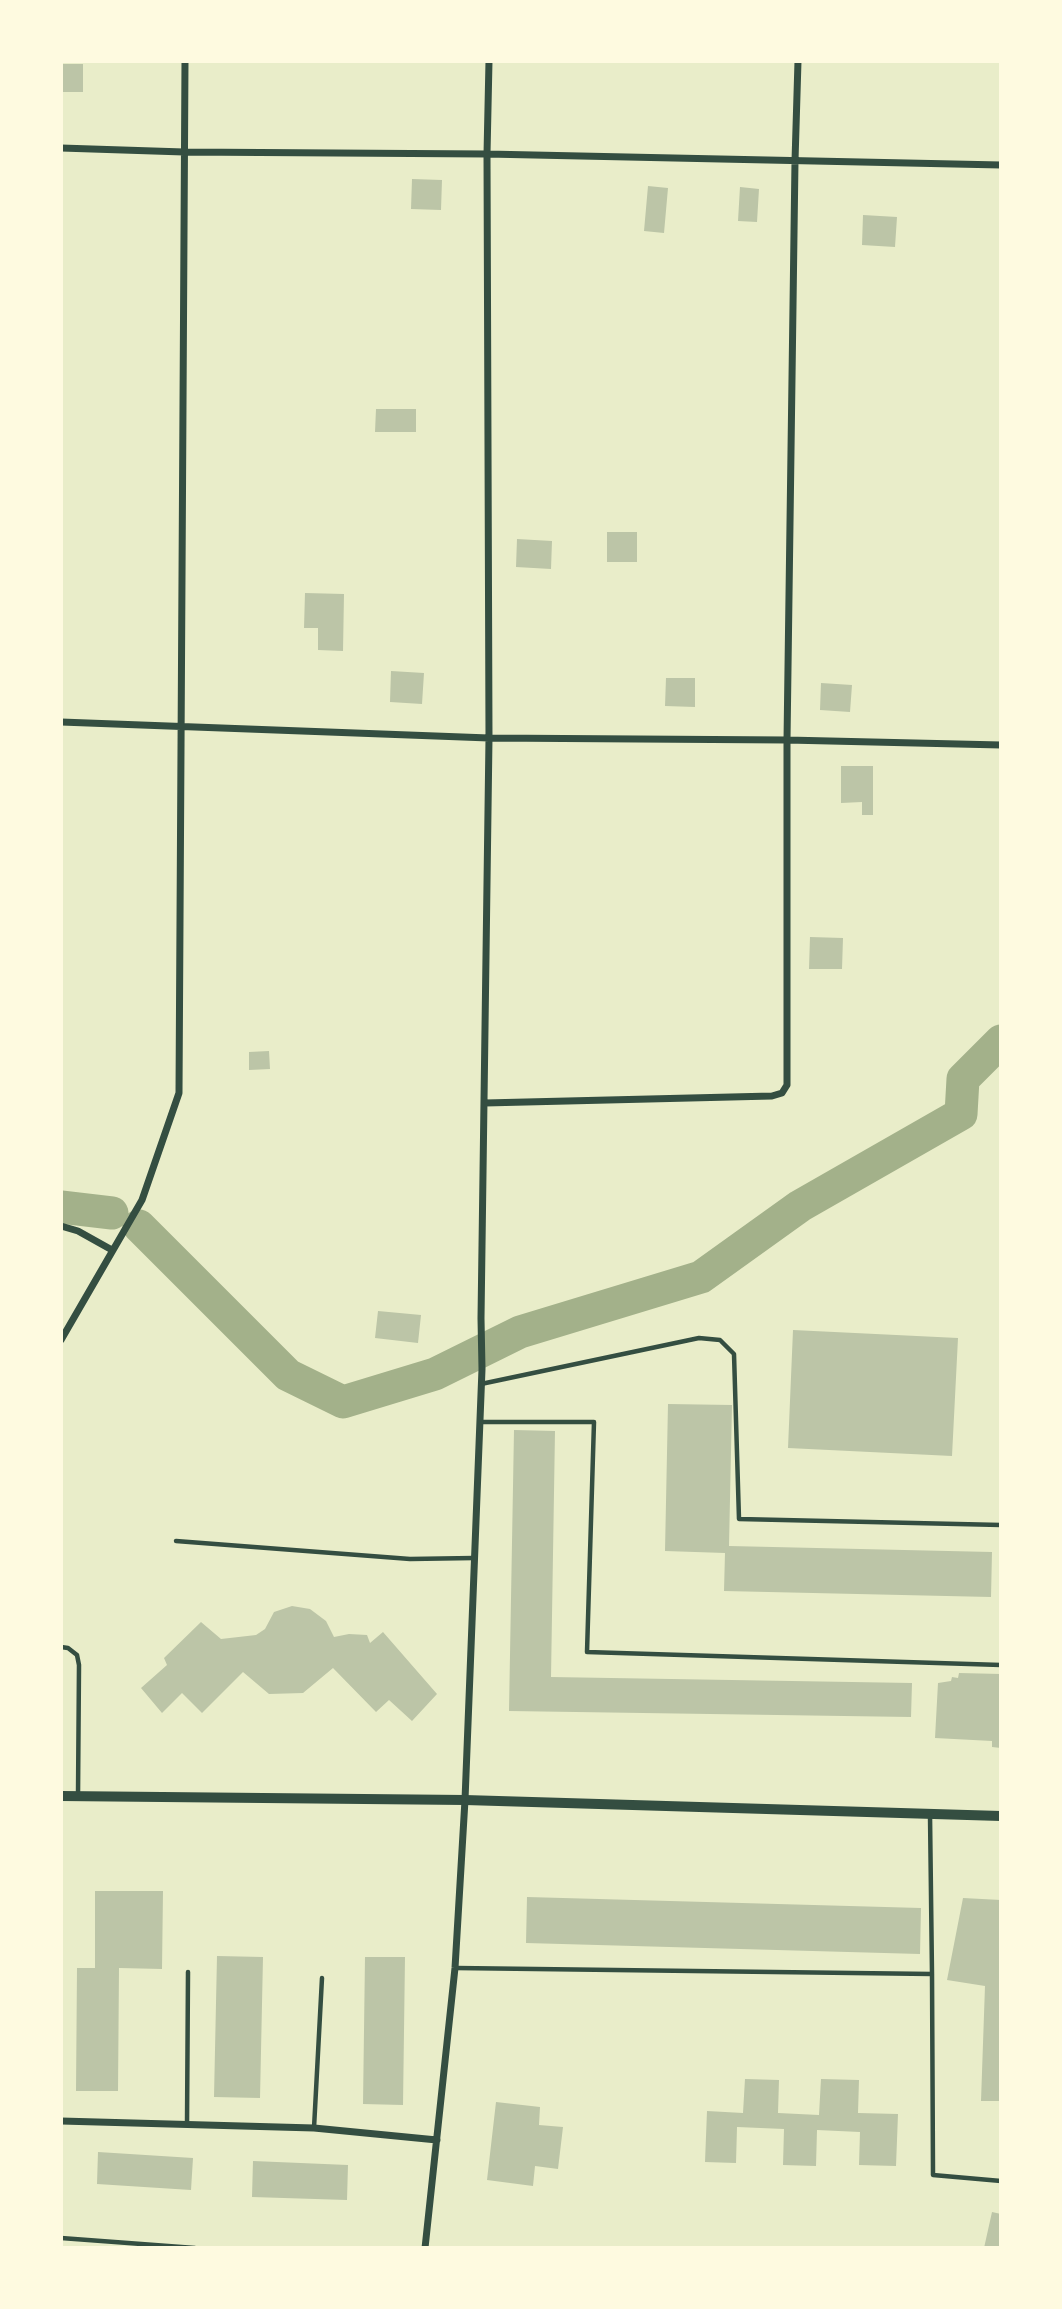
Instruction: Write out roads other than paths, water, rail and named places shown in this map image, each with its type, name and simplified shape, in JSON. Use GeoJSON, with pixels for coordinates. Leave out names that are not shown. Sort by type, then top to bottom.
{"type":"FeatureCollection","features":[{"type":"Feature","properties":{"kind":"street"},"geometry":{"type":"LineString","coordinates":[[61,1340],[142,1200],[179,1093],[185,61]]}},
{"type":"Feature","properties":{"kind":"street"},"geometry":{"type":"LineString","coordinates":[[425,2248],[455,1968],[465,1800],[482,1369],[489,738],[488,61]]}},
{"type":"Feature","properties":{"kind":"street"},"geometry":{"type":"LineString","coordinates":[[485,1103],[772,1096],[784,1091],[787,1081],[787,740],[794,161],[799,61]]}},
{"type":"Feature","properties":{"kind":"street"},"geometry":{"type":"LineString","coordinates":[[61,148],[184,152],[487,153],[1001,165]]}},
{"type":"Feature","properties":{"kind":"street"},"geometry":{"type":"LineString","coordinates":[[61,722],[489,738],[1001,745]]}},
{"type":"Feature","properties":{"kind":"street"},"geometry":{"type":"LineString","coordinates":[[61,1226],[78,1231],[112,1250]]}},
{"type":"Feature","properties":{"kind":"street"},"geometry":{"type":"LineString","coordinates":[[61,1796],[465,1800],[1001,1816]]}},
{"type":"Feature","properties":{"kind":"street"},"geometry":{"type":"LineString","coordinates":[[61,2121],[314,2128],[437,2140]]}},
{"type":"Feature","properties":{"kind":"lane"},"geometry":{"type":"LineString","coordinates":[[481,1384],[699,1338],[720,1340],[734,1354],[739,1519],[1001,1525]]}},
{"type":"Feature","properties":{"kind":"lane"},"geometry":{"type":"LineString","coordinates":[[480,1422],[594,1422],[587,1652],[1001,1665]]}},
{"type":"Feature","properties":{"kind":"lane"},"geometry":{"type":"LineString","coordinates":[[176,1541],[410,1559],[475,1558]]}},
{"type":"Feature","properties":{"kind":"lane"},"geometry":{"type":"LineString","coordinates":[[61,1647],[68,1648],[76,1655],[79,1665],[78,1797]]}},
{"type":"Feature","properties":{"kind":"lane"},"geometry":{"type":"LineString","coordinates":[[930,1815],[933,2175],[1001,2181]]}},
{"type":"Feature","properties":{"kind":"lane"},"geometry":{"type":"LineString","coordinates":[[455,1968],[932,1974]]}},
{"type":"Feature","properties":{"kind":"lane"},"geometry":{"type":"LineString","coordinates":[[187,2125],[188,1972]]}},
{"type":"Feature","properties":{"kind":"lane"},"geometry":{"type":"LineString","coordinates":[[314,2128],[322,1978]]}},
{"type":"Feature","properties":{"kind":"lane"},"geometry":{"type":"LineString","coordinates":[[61,2238],[195,2248]]}},
{"type":"Feature","properties":{"kind":"waterway"},"geometry":{"type":"LineString","coordinates":[[139,1226],[288,1375],[343,1402],[435,1374],[520,1332],[701,1277],[800,1206],[961,1114],[963,1079],[1001,1041]]}},
{"type":"Feature","properties":{"kind":"waterway"},"geometry":{"type":"LineString","coordinates":[[61,1207],[112,1213]]}}]}
